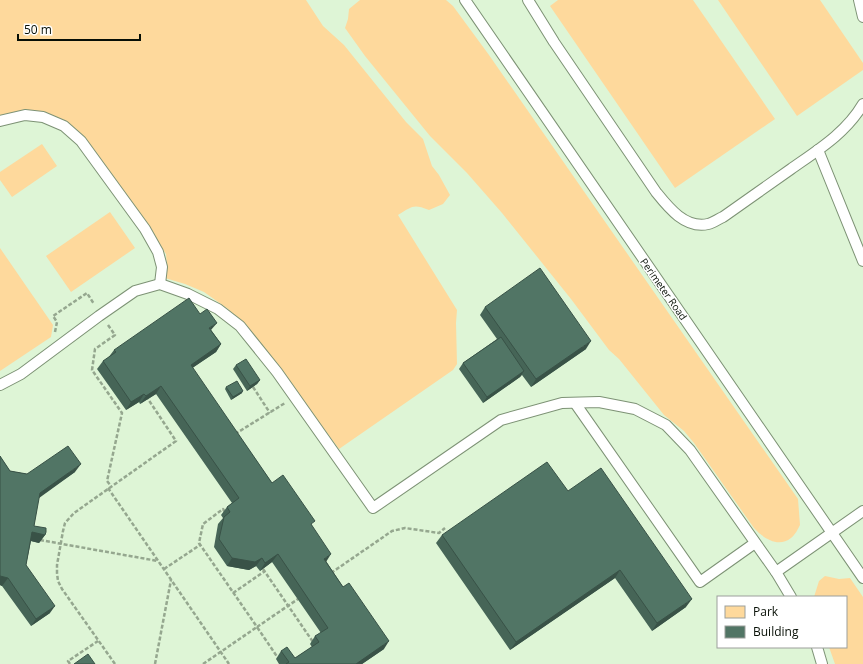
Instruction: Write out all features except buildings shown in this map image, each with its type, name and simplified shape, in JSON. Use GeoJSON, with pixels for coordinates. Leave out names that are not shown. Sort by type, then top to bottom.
{"type":"FeatureCollection","features":[{"type":"Feature","properties":{"kind":"lane","name":"Perimeter Road"},"geometry":{"type":"LineString","coordinates":[[465,0],[863,578]]}},
{"type":"Feature","properties":{"kind":"lane"},"geometry":{"type":"LineString","coordinates":[[528,0],[554,42],[656,192],[674,213],[692,223],[708,224],[723,217],[843,131],[858,113],[863,104]]}},
{"type":"Feature","properties":{"kind":"lane"},"geometry":{"type":"LineString","coordinates":[[859,0],[863,17]]}},
{"type":"Feature","properties":{"kind":"lane"},"geometry":{"type":"LineString","coordinates":[[0,121],[25,115],[43,117],[64,126],[81,141],[145,229],[158,252],[162,267],[160,284]]}},
{"type":"Feature","properties":{"kind":"lane"},"geometry":{"type":"LineString","coordinates":[[818,150],[863,261]]}},
{"type":"Feature","properties":{"kind":"lane"},"geometry":{"type":"LineString","coordinates":[[0,384],[21,374],[101,314],[135,291],[160,284],[188,294],[212,306],[240,326],[277,372],[373,508],[502,420],[562,403],[599,402],[635,409],[666,425],[690,450],[776,572],[790,596]]}},
{"type":"Feature","properties":{"kind":"lane"},"geometry":{"type":"LineString","coordinates":[[575,403],[700,582],[755,543]]}},
{"type":"Feature","properties":{"kind":"lane"},"geometry":{"type":"LineString","coordinates":[[776,572],[863,511]]}},
{"type":"Feature","properties":{"kind":"lane"},"geometry":{"type":"LineString","coordinates":[[817,648],[822,664]]}},
{"type":"Feature","properties":{"kind":"path"},"geometry":{"type":"LineString","coordinates":[[55,337],[57,322],[53,316],[87,293],[115,335],[95,349],[92,370],[122,414],[107,481],[158,561],[229,664]]}},
{"type":"Feature","properties":{"kind":"path"},"geometry":{"type":"LineString","coordinates":[[253,387],[270,413]]}},
{"type":"Feature","properties":{"kind":"path"},"geometry":{"type":"LineString","coordinates":[[115,664],[62,589],[58,581],[57,573],[63,531],[69,517],[81,507],[176,441],[148,399]]}},
{"type":"Feature","properties":{"kind":"path"},"geometry":{"type":"LineString","coordinates":[[230,438],[288,401]]}},
{"type":"Feature","properties":{"kind":"path"},"geometry":{"type":"LineString","coordinates":[[225,512],[223,509],[202,524],[199,544],[278,658]]}},
{"type":"Feature","properties":{"kind":"path"},"geometry":{"type":"LineString","coordinates":[[326,577],[392,531],[406,528],[439,533],[445,528]]}},
{"type":"Feature","properties":{"kind":"path"},"geometry":{"type":"LineString","coordinates":[[40,540],[158,561]]}},
{"type":"Feature","properties":{"kind":"path"},"geometry":{"type":"LineString","coordinates":[[164,570],[200,545]]}},
{"type":"Feature","properties":{"kind":"path"},"geometry":{"type":"LineString","coordinates":[[233,593],[264,570],[313,642]]}},
{"type":"Feature","properties":{"kind":"path"},"geometry":{"type":"LineString","coordinates":[[155,664],[171,579]]}},
{"type":"Feature","properties":{"kind":"path"},"geometry":{"type":"LineString","coordinates":[[203,664],[298,599]]}},
{"type":"Feature","properties":{"kind":"path"},"geometry":{"type":"LineString","coordinates":[[70,664],[68,662],[98,641]]}},
{"type":"Feature","properties":{"kind":"green space"},"geometry":{"type":"Polygon","coordinates":[[[0,0],[306,0],[323,26],[344,45],[406,122],[423,139],[432,166],[439,175],[450,195],[443,204],[429,210],[420,207],[413,207],[398,215],[457,310],[457,364],[453,370],[339,449],[255,337],[228,309],[204,292],[165,278],[167,267],[166,254],[153,235],[62,121],[0,117],[0,0]]]}},
{"type":"Feature","properties":{"kind":"green space"},"geometry":{"type":"Polygon","coordinates":[[[360,0],[446,0],[453,6],[489,55],[798,499],[800,525],[791,538],[786,541],[776,542],[766,538],[754,528],[694,443],[684,431],[664,415],[619,359],[609,350],[571,299],[502,213],[467,173],[430,136],[365,56],[345,28],[349,9],[360,0]]]}},
{"type":"Feature","properties":{"kind":"green space"},"geometry":{"type":"Polygon","coordinates":[[[558,0],[693,0],[775,119],[675,188],[550,6],[558,0]]]}},
{"type":"Feature","properties":{"kind":"green space"},"geometry":{"type":"Polygon","coordinates":[[[718,0],[820,0],[863,63],[863,70],[797,116],[718,0]]]}},
{"type":"Feature","properties":{"kind":"green space"},"geometry":{"type":"Polygon","coordinates":[[[42,144],[57,166],[12,197],[0,180],[0,172],[42,144]]]}},
{"type":"Feature","properties":{"kind":"green space"},"geometry":{"type":"Polygon","coordinates":[[[110,212],[135,248],[71,292],[46,256],[110,212]]]}},
{"type":"Feature","properties":{"kind":"green space"},"geometry":{"type":"Polygon","coordinates":[[[0,248],[53,325],[51,337],[0,371],[0,248]]]}},
{"type":"Feature","properties":{"kind":"green space"},"geometry":{"type":"Polygon","coordinates":[[[825,576],[839,579],[850,578],[863,597],[863,664],[835,664],[829,648],[847,648],[847,596],[814,596],[819,581],[825,576]]]}}]}
